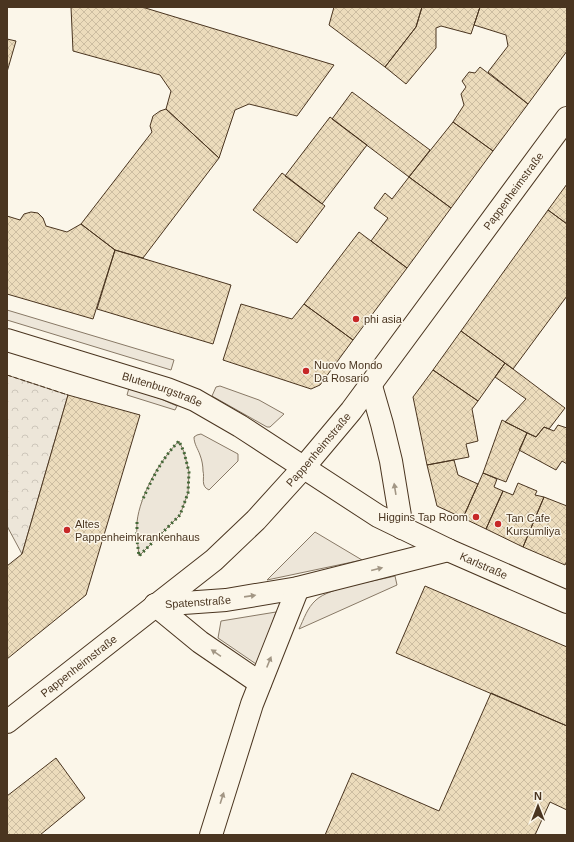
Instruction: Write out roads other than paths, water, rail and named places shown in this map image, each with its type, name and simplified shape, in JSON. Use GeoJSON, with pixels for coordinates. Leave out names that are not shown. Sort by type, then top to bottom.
{"type":"FeatureCollection","features":[{"type":"Feature","properties":{"kind":"street","name":"Pappenheimstraße"},"geometry":{"type":"LineString","coordinates":[[7,722],[214,560],[256,520],[304,467],[370,386],[436,294],[567,118]]}},
{"type":"Feature","properties":{"kind":"street","name":"Blutenburgstraße"},"geometry":{"type":"LineString","coordinates":[[7,340],[167,389],[195,400],[240,426],[304,467]]}},
{"type":"Feature","properties":{"kind":"street"},"geometry":{"type":"LineString","coordinates":[[370,386],[382,424],[391,461],[402,528]]}},
{"type":"Feature","properties":{"kind":"street","name":"Karlstraße"},"geometry":{"type":"LineString","coordinates":[[304,467],[367,509],[402,528],[448,550],[567,602]]}},
{"type":"Feature","properties":{"kind":"street","name":"Spatenstraße"},"geometry":{"type":"LineString","coordinates":[[155,605],[226,600],[298,588],[448,550]]}},
{"type":"Feature","properties":{"kind":"street"},"geometry":{"type":"LineString","coordinates":[[210,835],[252,704],[298,588]]}},
{"type":"Feature","properties":{"kind":"street","name":"Spatenstraße"},"geometry":{"type":"LineString","coordinates":[[155,605],[200,642],[260,683]]}},
{"type":"Feature","properties":{"kind":"place","name":"phi asia"},"geometry":{"type":"Point","coordinates":[356,319]}},
{"type":"Feature","properties":{"kind":"place","name":"Nuovo Mondo Da Rosario"},"geometry":{"type":"Point","coordinates":[306,371]}},
{"type":"Feature","properties":{"kind":"place","name":"Higgins Tap Room"},"geometry":{"type":"Point","coordinates":[476,517]}},
{"type":"Feature","properties":{"kind":"place","name":"Tan Cafe Kursumliya"},"geometry":{"type":"Point","coordinates":[498,524]}},
{"type":"Feature","properties":{"kind":"place","name":"Altes Pappenheimkrankenhaus"},"geometry":{"type":"Point","coordinates":[67,530]}}]}
